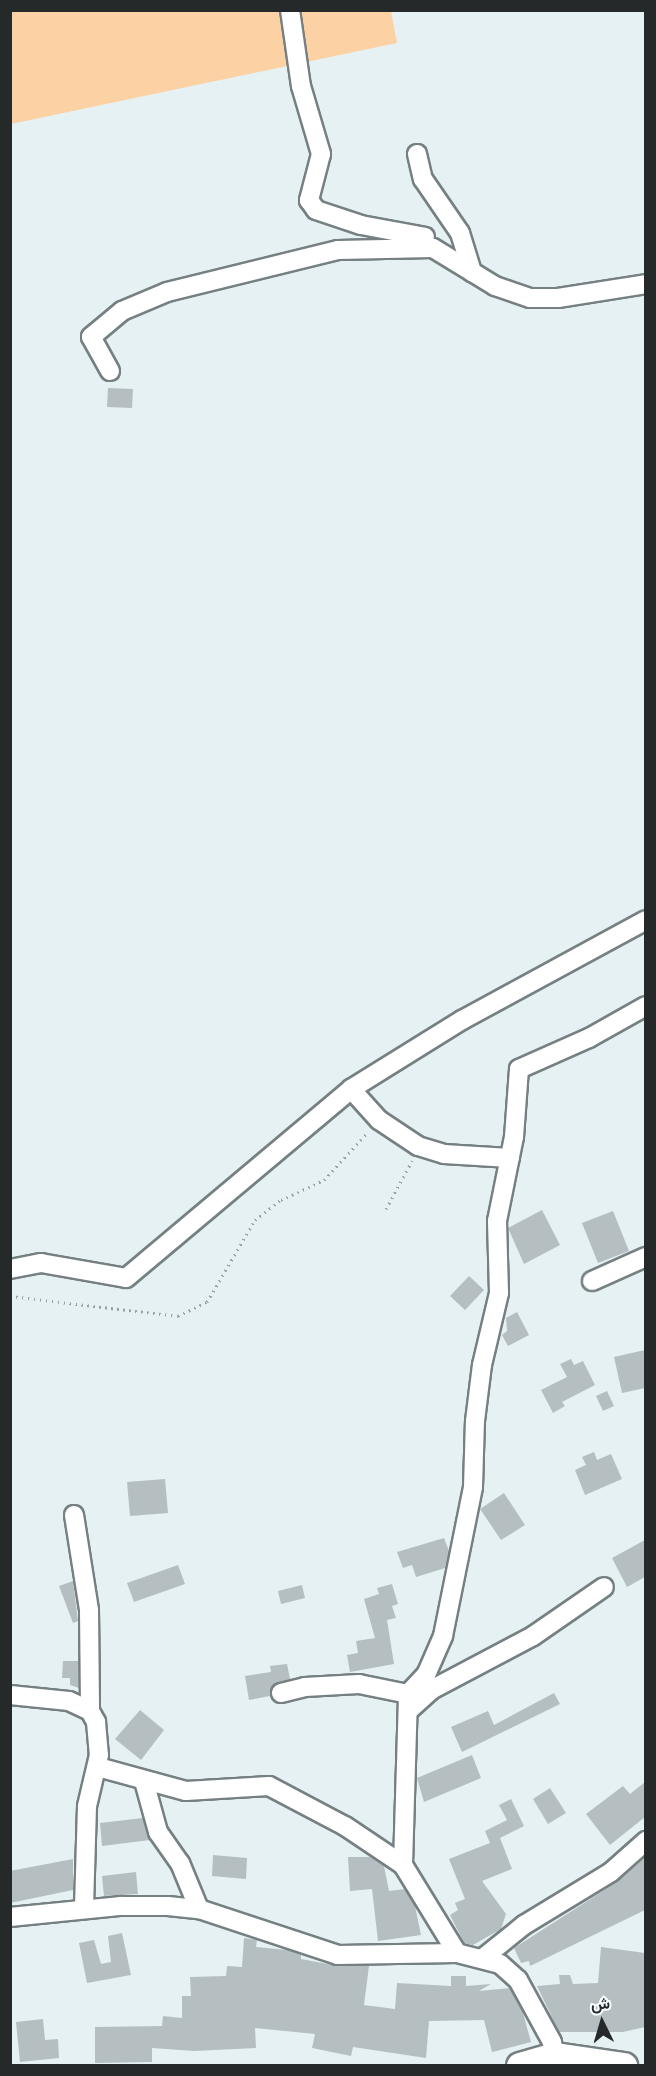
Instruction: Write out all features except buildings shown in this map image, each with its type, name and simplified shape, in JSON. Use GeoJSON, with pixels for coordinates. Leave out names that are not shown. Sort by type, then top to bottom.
{"type":"FeatureCollection","features":[{"type":"Feature","properties":{"kind":"main road"},"geometry":{"type":"LineString","coordinates":[[520,2066],[557,2061],[624,2066]]}},
{"type":"Feature","properties":{"kind":"street"},"geometry":{"type":"LineString","coordinates":[[290,10],[301,86],[321,154],[309,200],[316,210],[361,225],[447,242],[472,272]]}},
{"type":"Feature","properties":{"kind":"street"},"geometry":{"type":"LineString","coordinates":[[417,154],[423,178],[460,233],[472,272]]}},
{"type":"Feature","properties":{"kind":"street"},"geometry":{"type":"LineString","coordinates":[[110,371],[91,341],[93,333],[133,305],[178,289],[270,269],[320,253],[381,246],[433,248],[507,291],[530,298],[558,298],[645,284]]}},
{"type":"Feature","properties":{"kind":"street"},"geometry":{"type":"LineString","coordinates":[[10,1269],[41,1263],[126,1278],[351,1089],[462,1020],[645,920]]}},
{"type":"Feature","properties":{"kind":"street"},"geometry":{"type":"LineString","coordinates":[[403,1865],[408,1702],[426,1675],[451,1605],[473,1487],[475,1421],[482,1365],[500,1293],[497,1221],[510,1158],[519,1070],[589,1038],[645,1006]]}},
{"type":"Feature","properties":{"kind":"street"},"geometry":{"type":"LineString","coordinates":[[351,1089],[379,1119],[418,1146],[444,1154],[510,1158]]}},
{"type":"Feature","properties":{"kind":"street"},"geometry":{"type":"LineString","coordinates":[[592,1281],[644,1264]]}},
{"type":"Feature","properties":{"kind":"street"},"geometry":{"type":"LineString","coordinates":[[74,1515],[89,1610],[90,1711],[98,1728],[98,1767],[87,1806],[84,1908]]}},
{"type":"Feature","properties":{"kind":"street"},"geometry":{"type":"LineString","coordinates":[[281,1693],[359,1684],[408,1702],[533,1636],[604,1587]]}},
{"type":"Feature","properties":{"kind":"street"},"geometry":{"type":"LineString","coordinates":[[10,1695],[69,1701],[90,1711]]}},
{"type":"Feature","properties":{"kind":"street"},"geometry":{"type":"LineString","coordinates":[[98,1767],[186,1791],[269,1786],[345,1826],[403,1865],[457,1953]]}},
{"type":"Feature","properties":{"kind":"street"},"geometry":{"type":"LineString","coordinates":[[144,1781],[158,1832],[180,1863],[199,1909]]}},
{"type":"Feature","properties":{"kind":"street"},"geometry":{"type":"LineString","coordinates":[[483,1958],[524,1924],[610,1872],[645,1842]]}},
{"type":"Feature","properties":{"kind":"street"},"geometry":{"type":"LineString","coordinates":[[10,1917],[84,1908],[143,1905],[199,1909],[338,1955],[457,1953],[483,1958],[511,1971],[518,1980],[548,2033],[557,2061]]}},
{"type":"Feature","properties":{"kind":"path"},"geometry":{"type":"LineString","coordinates":[[10,1296],[178,1316],[198,1307],[207,1302],[255,1220],[281,1200],[324,1180],[379,1119]]}},
{"type":"Feature","properties":{"kind":"path"},"geometry":{"type":"LineString","coordinates":[[386,1209],[418,1146]]}},
{"type":"Feature","properties":{"kind":"shaded area"},"geometry":{"type":"Polygon","coordinates":[[[11,11],[391,11],[397,43],[11,124],[11,11]]]}}]}
